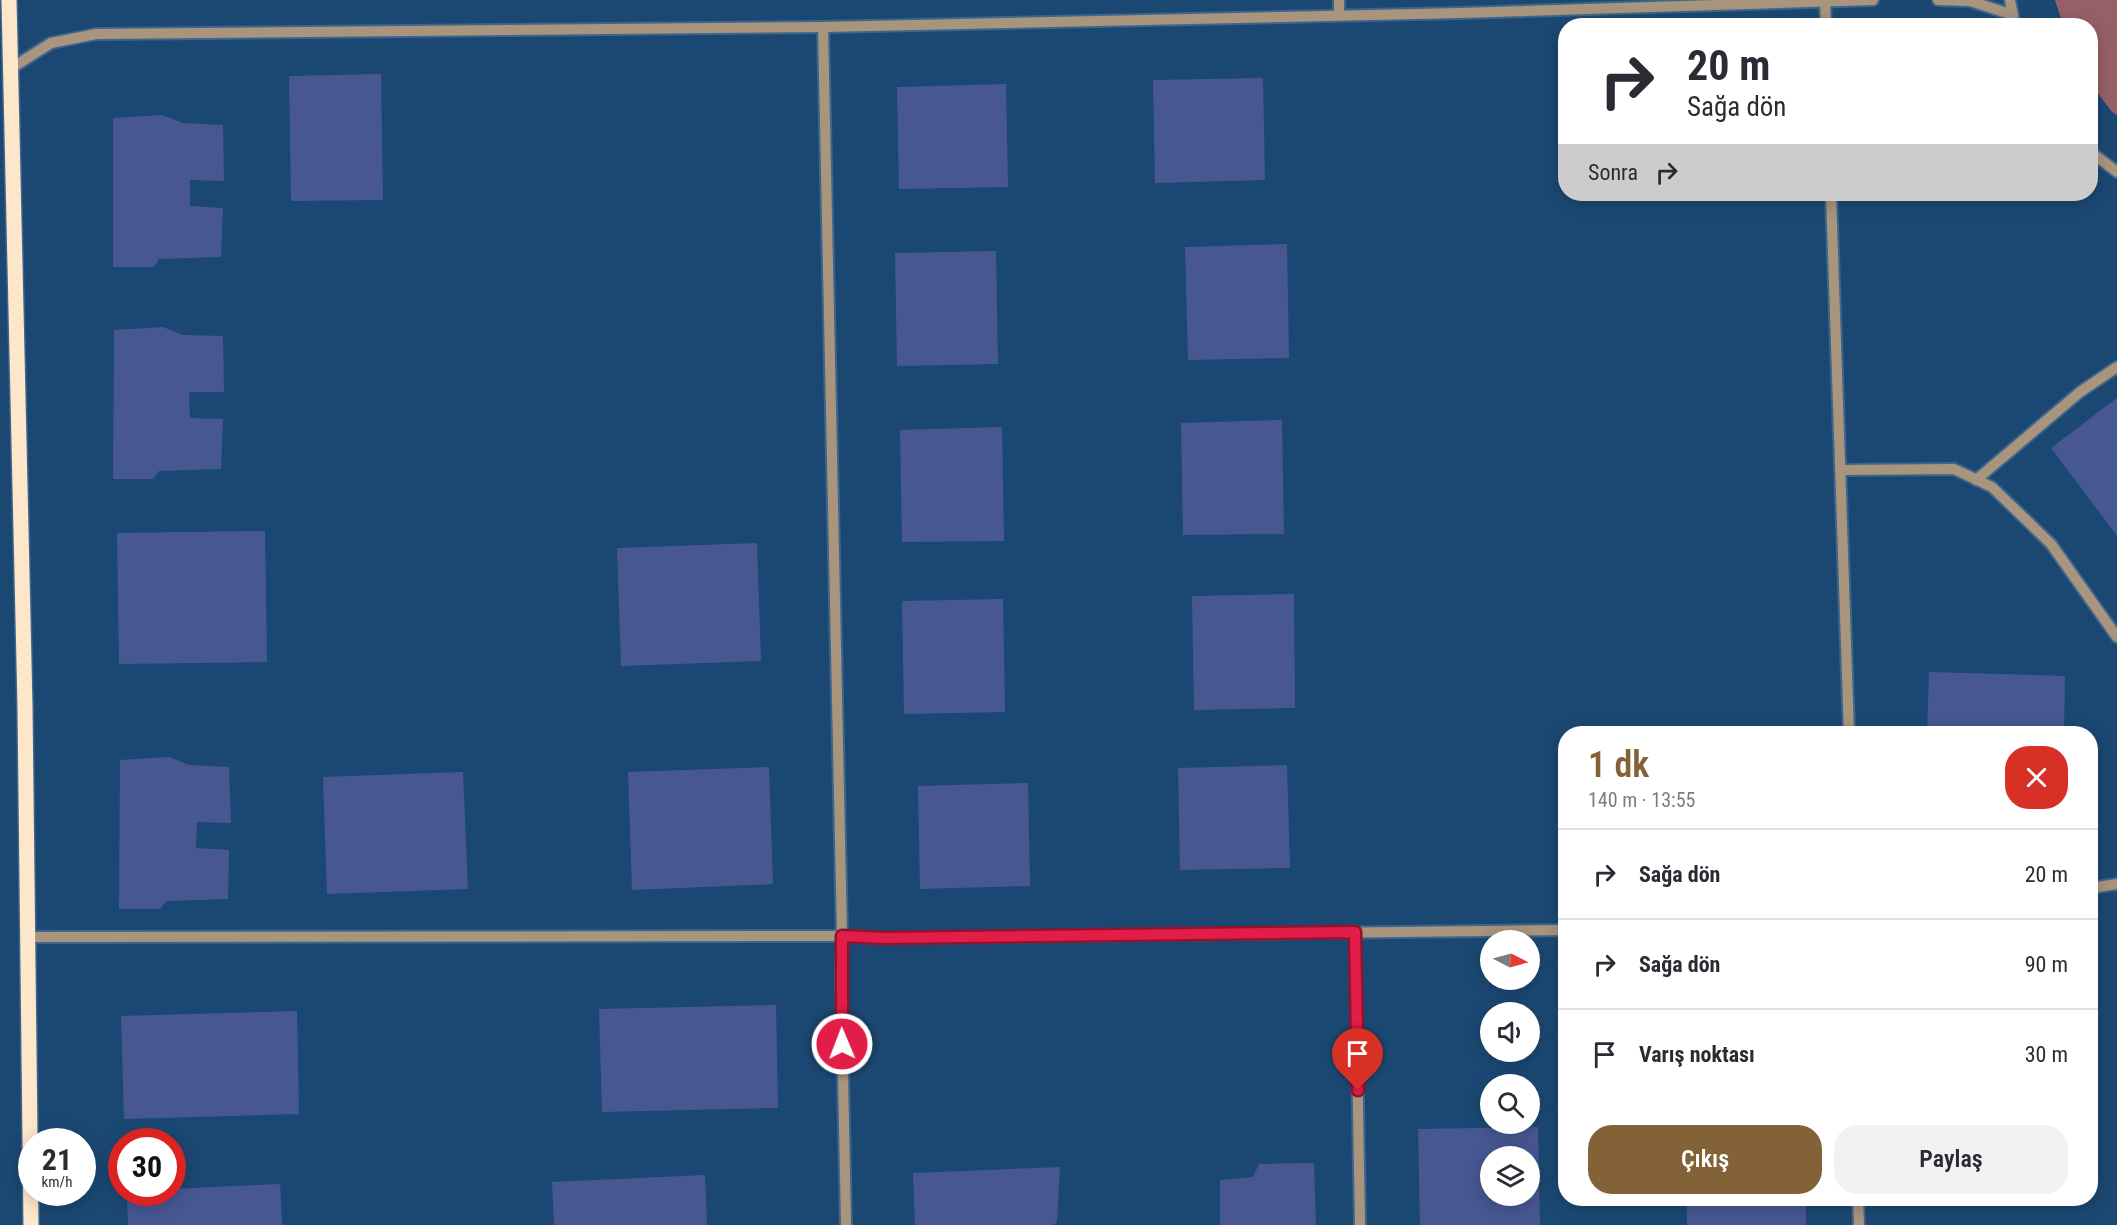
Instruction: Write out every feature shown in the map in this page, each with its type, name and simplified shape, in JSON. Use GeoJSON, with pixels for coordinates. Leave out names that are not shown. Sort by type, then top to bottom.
{"type":"FeatureCollection","features":[{"type":"Feature","properties":{"kind":"main road"},"geometry":{"type":"LineString","coordinates":[[9,0],[25,707],[30,1225]]}},
{"type":"Feature","properties":{"kind":"street"},"geometry":{"type":"LineString","coordinates":[[1339,0],[1340,15]]}},
{"type":"Feature","properties":{"kind":"street"},"geometry":{"type":"LineString","coordinates":[[10,69],[51,43],[96,34],[823,27],[1873,0]]}},
{"type":"Feature","properties":{"kind":"street"},"geometry":{"type":"LineString","coordinates":[[1938,0],[1970,2],[2009,18]]}},
{"type":"Feature","properties":{"kind":"street"},"geometry":{"type":"LineString","coordinates":[[2010,0],[2014,18]]}},
{"type":"Feature","properties":{"kind":"street"},"geometry":{"type":"LineString","coordinates":[[1825,2],[1826,18]]}},
{"type":"Feature","properties":{"kind":"street"},"geometry":{"type":"LineString","coordinates":[[823,27],[846,1225]]}},
{"type":"Feature","properties":{"kind":"street"},"geometry":{"type":"LineString","coordinates":[[2098,157],[2117,172]]}},
{"type":"Feature","properties":{"kind":"street"},"geometry":{"type":"LineString","coordinates":[[1832,201],[1849,726]]}},
{"type":"Feature","properties":{"kind":"street"},"geometry":{"type":"LineString","coordinates":[[1976,480],[2080,392],[2117,367]]}},
{"type":"Feature","properties":{"kind":"street"},"geometry":{"type":"LineString","coordinates":[[1841,470],[1954,470],[1992,487],[2051,544],[2117,637]]}},
{"type":"Feature","properties":{"kind":"street"},"geometry":{"type":"LineString","coordinates":[[2098,887],[2117,884]]}},
{"type":"Feature","properties":{"kind":"street"},"geometry":{"type":"LineString","coordinates":[[28,937],[842,936],[885,938],[1558,930]]}},
{"type":"Feature","properties":{"kind":"street"},"geometry":{"type":"LineString","coordinates":[[1355,932],[1359,1225]]}},
{"type":"Feature","properties":{"kind":"street"},"geometry":{"type":"LineString","coordinates":[[1858,1206],[1859,1225]]}},
{"type":"Feature","properties":{"kind":"shaded area"},"geometry":{"type":"Polygon","coordinates":[[[2055,0],[2117,0],[2117,115],[2098,93],[2098,18],[2061,18],[2055,0]]]}},
{"type":"Feature","properties":{"kind":"building"},"geometry":{"type":"Polygon","coordinates":[[[381,74],[383,200],[291,201],[289,76],[381,74]]]}},
{"type":"Feature","properties":{"kind":"building"},"geometry":{"type":"Polygon","coordinates":[[[1263,78],[1265,180],[1155,183],[1153,80],[1263,78]]]}},
{"type":"Feature","properties":{"kind":"building"},"geometry":{"type":"Polygon","coordinates":[[[1006,84],[1008,187],[899,189],[897,87],[1006,84]]]}},
{"type":"Feature","properties":{"kind":"building"},"geometry":{"type":"Polygon","coordinates":[[[162,115],[183,123],[223,125],[224,181],[190,180],[190,206],[223,208],[221,257],[159,259],[154,267],[113,267],[113,118],[162,115]]]}},
{"type":"Feature","properties":{"kind":"building"},"geometry":{"type":"Polygon","coordinates":[[[1287,244],[1289,358],[1188,360],[1185,247],[1287,244]]]}},
{"type":"Feature","properties":{"kind":"building"},"geometry":{"type":"Polygon","coordinates":[[[996,251],[998,364],[897,366],[895,253],[996,251]]]}},
{"type":"Feature","properties":{"kind":"building"},"geometry":{"type":"Polygon","coordinates":[[[163,327],[183,335],[223,336],[224,392],[189,392],[190,418],[223,419],[221,469],[159,471],[153,479],[113,479],[114,330],[163,327]]]}},
{"type":"Feature","properties":{"kind":"building"},"geometry":{"type":"Polygon","coordinates":[[[2117,398],[2117,536],[2051,448],[2117,398]]]}},
{"type":"Feature","properties":{"kind":"building"},"geometry":{"type":"Polygon","coordinates":[[[1282,420],[1284,534],[1183,535],[1181,423],[1282,420]]]}},
{"type":"Feature","properties":{"kind":"building"},"geometry":{"type":"Polygon","coordinates":[[[1002,427],[1004,541],[902,542],[900,430],[1002,427]]]}},
{"type":"Feature","properties":{"kind":"building"},"geometry":{"type":"Polygon","coordinates":[[[265,531],[267,662],[119,664],[117,533],[265,531]]]}},
{"type":"Feature","properties":{"kind":"building"},"geometry":{"type":"Polygon","coordinates":[[[757,543],[761,661],[621,666],[617,548],[757,543]]]}},
{"type":"Feature","properties":{"kind":"building"},"geometry":{"type":"Polygon","coordinates":[[[1294,594],[1295,708],[1194,710],[1192,596],[1294,594]]]}},
{"type":"Feature","properties":{"kind":"building"},"geometry":{"type":"Polygon","coordinates":[[[1003,599],[1005,712],[904,714],[902,601],[1003,599]]]}},
{"type":"Feature","properties":{"kind":"building"},"geometry":{"type":"Polygon","coordinates":[[[1929,672],[2065,676],[2064,726],[1927,726],[1929,672]]]}},
{"type":"Feature","properties":{"kind":"building"},"geometry":{"type":"Polygon","coordinates":[[[169,757],[189,765],[229,767],[231,823],[197,822],[196,848],[229,850],[228,899],[166,901],[160,909],[119,909],[120,760],[169,757]]]}},
{"type":"Feature","properties":{"kind":"building"},"geometry":{"type":"Polygon","coordinates":[[[1287,765],[1290,868],[1180,870],[1178,768],[1287,765]]]}},
{"type":"Feature","properties":{"kind":"building"},"geometry":{"type":"Polygon","coordinates":[[[769,767],[773,884],[632,890],[628,772],[769,767]]]}},
{"type":"Feature","properties":{"kind":"building"},"geometry":{"type":"Polygon","coordinates":[[[463,772],[468,889],[327,894],[323,777],[463,772]]]}},
{"type":"Feature","properties":{"kind":"building"},"geometry":{"type":"Polygon","coordinates":[[[1028,783],[1030,886],[920,889],[918,786],[1028,783]]]}},
{"type":"Feature","properties":{"kind":"building"},"geometry":{"type":"Polygon","coordinates":[[[776,1005],[778,1108],[602,1112],[599,1009],[776,1005]]]}},
{"type":"Feature","properties":{"kind":"building"},"geometry":{"type":"Polygon","coordinates":[[[297,1011],[299,1114],[124,1119],[121,1016],[297,1011]]]}},
{"type":"Feature","properties":{"kind":"building"},"geometry":{"type":"Polygon","coordinates":[[[1480,1128],[1480,1134],[1538,1134],[1538,1146],[1480,1146],[1480,1206],[1540,1206],[1540,1225],[1420,1225],[1418,1129],[1480,1128]]]}},
{"type":"Feature","properties":{"kind":"building"},"geometry":{"type":"Polygon","coordinates":[[[1314,1163],[1316,1225],[1220,1225],[1220,1180],[1253,1177],[1259,1164],[1314,1163]]]}},
{"type":"Feature","properties":{"kind":"building"},"geometry":{"type":"Polygon","coordinates":[[[1060,1167],[1057,1222],[1053,1225],[915,1225],[913,1173],[1060,1167]]]}},
{"type":"Feature","properties":{"kind":"building"},"geometry":{"type":"Polygon","coordinates":[[[705,1175],[707,1225],[554,1225],[552,1182],[705,1175]]]}},
{"type":"Feature","properties":{"kind":"building"},"geometry":{"type":"Polygon","coordinates":[[[280,1184],[282,1225],[128,1225],[127,1206],[186,1206],[186,1188],[280,1184]]]}},
{"type":"Feature","properties":{"kind":"building"},"geometry":{"type":"Polygon","coordinates":[[[1687,1206],[1806,1206],[1806,1225],[1687,1225],[1687,1206]]]}},
{"type":"Feature","properties":{"kind":"route"},"geometry":{"type":"LineString","coordinates":[[842,1044],[842,936],[885,938],[1355,932],[1358,1090]]}}]}
